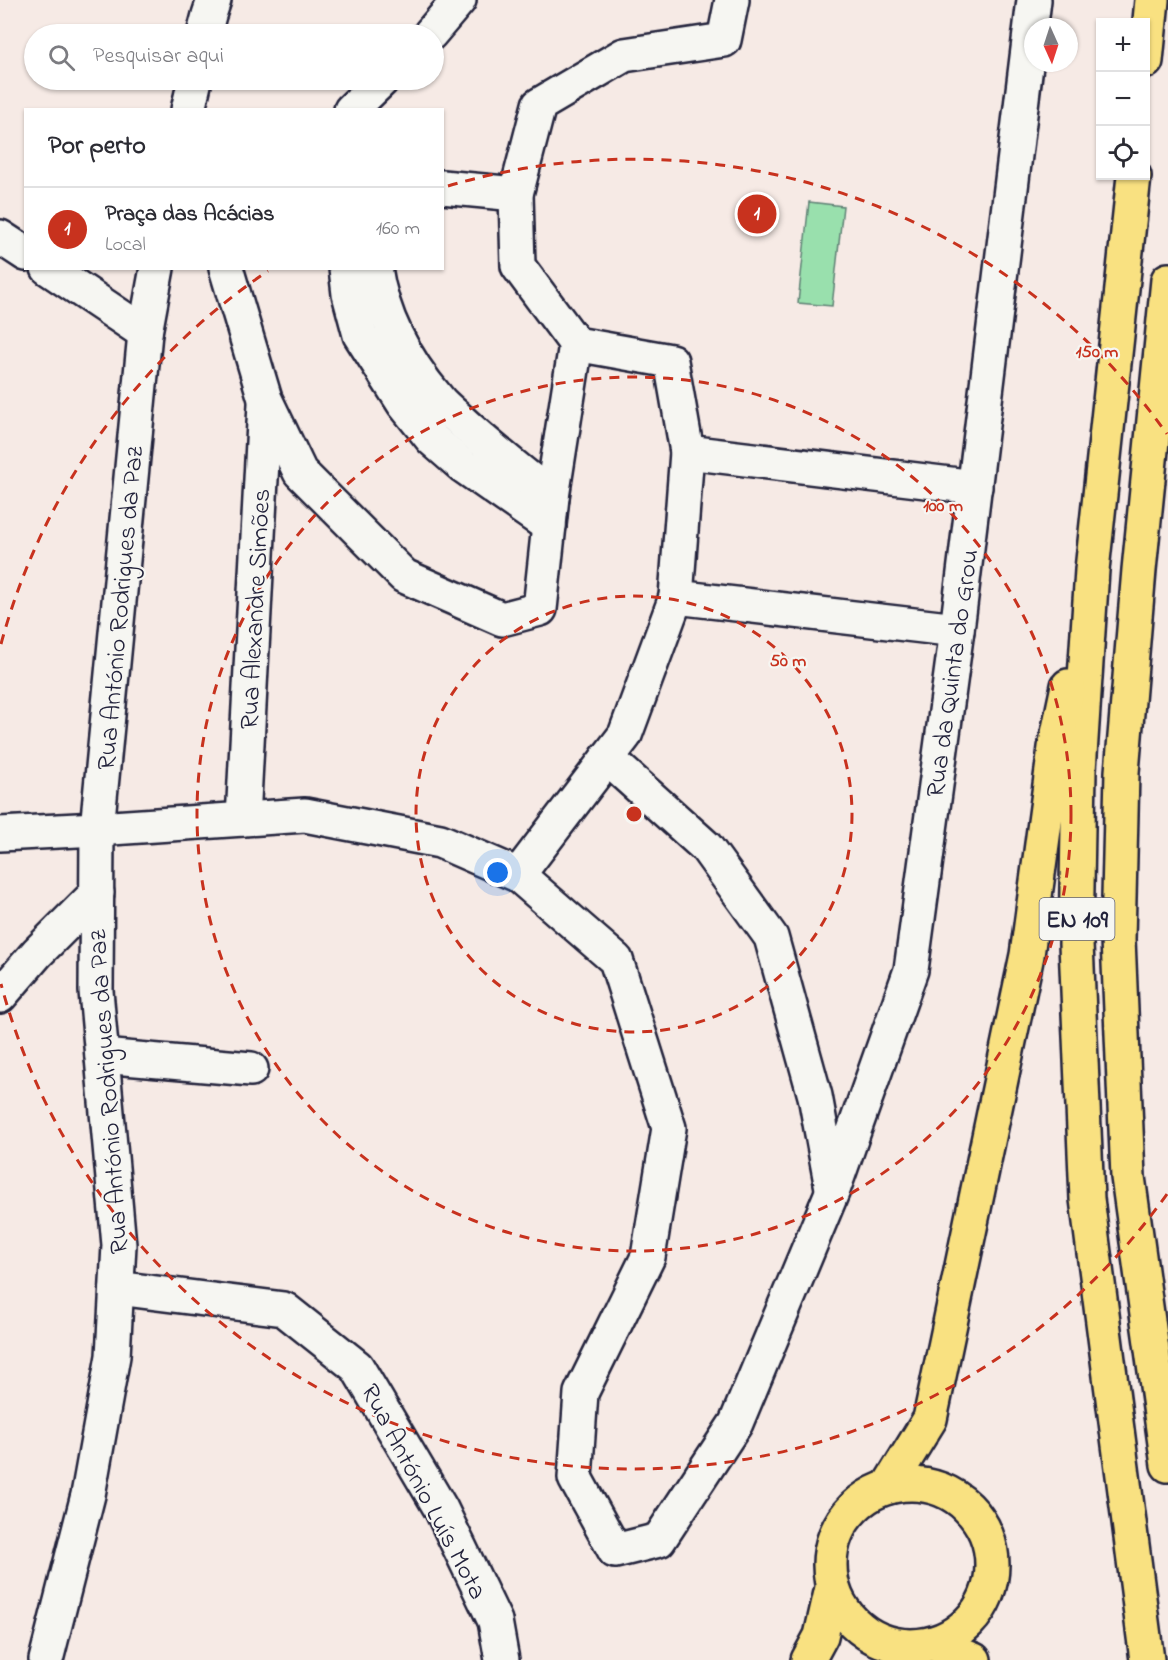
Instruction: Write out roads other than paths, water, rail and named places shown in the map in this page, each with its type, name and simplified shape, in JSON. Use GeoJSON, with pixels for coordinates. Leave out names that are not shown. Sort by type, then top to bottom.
{"type":"FeatureCollection","features":[{"type":"Feature","properties":{"kind":"main road"},"geometry":{"type":"LineString","coordinates":[[1150,20],[1152,0]]}},
{"type":"Feature","properties":{"kind":"main road","name":"EN 109"},"geometry":{"type":"LineString","coordinates":[[1134,180],[1092,570],[1079,770],[1076,944],[1087,1199],[1147,1660]]}},
{"type":"Feature","properties":{"kind":"main road","name":"EN 109"},"geometry":{"type":"LineString","coordinates":[[1168,280],[1139,570],[1122,772],[1119,939],[1128,1177],[1168,1465]]}},
{"type":"Feature","properties":{"kind":"main road"},"geometry":{"type":"LineString","coordinates":[[888,1486],[930,1419],[1027,955],[1055,748],[1092,570]]}},
{"type":"Feature","properties":{"kind":"main road"},"geometry":{"type":"LineString","coordinates":[[808,1660],[821,1636],[832,1588],[830,1556],[839,1526],[860,1501],[888,1486],[920,1484],[951,1494],[975,1514],[990,1542],[993,1574],[983,1605],[963,1629],[934,1644],[902,1647],[871,1660]]}},
{"type":"Feature","properties":{"kind":"main road"},"geometry":{"type":"LineString","coordinates":[[832,1588],[847,1617],[872,1637],[902,1647]]}},
{"type":"Feature","properties":{"kind":"main road"},"geometry":{"type":"LineString","coordinates":[[934,1644],[974,1660]]}},
{"type":"Feature","properties":{"kind":"street"},"geometry":{"type":"LineString","coordinates":[[207,24],[214,0]]}},
{"type":"Feature","properties":{"kind":"street"},"geometry":{"type":"LineString","coordinates":[[439,24],[459,0]]}},
{"type":"Feature","properties":{"kind":"street"},"geometry":{"type":"LineString","coordinates":[[0,834],[304,815],[440,841],[518,875],[625,735],[676,597],[687,452],[671,361],[576,344],[518,266],[516,194],[539,105],[624,55],[724,40],[732,0]]}},
{"type":"Feature","properties":{"kind":"street","name":"Rua da Quinta do Grou"},"geometry":{"type":"LineString","coordinates":[[518,875],[616,960],[669,1128],[648,1257],[581,1393],[575,1478],[615,1551],[659,1540],[736,1423],[833,1190],[911,970],[957,630],[1034,0]]}},
{"type":"Feature","properties":{"kind":"street"},"geometry":{"type":"LineString","coordinates":[[188,108],[193,90]]}},
{"type":"Feature","properties":{"kind":"street"},"geometry":{"type":"LineString","coordinates":[[353,108],[372,90]]}},
{"type":"Feature","properties":{"kind":"street"},"geometry":{"type":"LineString","coordinates":[[444,187],[516,194]]}},
{"type":"Feature","properties":{"kind":"street"},"geometry":{"type":"LineString","coordinates":[[0,237],[24,253]]}},
{"type":"Feature","properties":{"kind":"street"},"geometry":{"type":"LineString","coordinates":[[51,270],[145,333]]}},
{"type":"Feature","properties":{"kind":"street","name":"Rua António Rodrigues da Paz"},"geometry":{"type":"LineString","coordinates":[[46,1660],[88,1495],[113,1356],[119,1245],[96,991],[97,829],[145,333],[157,270]]}},
{"type":"Feature","properties":{"kind":"street"},"geometry":{"type":"LineString","coordinates":[[227,270],[265,399],[300,472],[404,576],[502,619],[540,609],[550,512],[576,344]]}},
{"type":"Feature","properties":{"kind":"street"},"geometry":{"type":"LineString","coordinates":[[346,270],[349,294],[360,335],[404,404],[432,439],[463,466],[550,512]]}},
{"type":"Feature","properties":{"kind":"street"},"geometry":{"type":"LineString","coordinates":[[375,270],[378,288],[392,329],[420,376],[439,400],[550,512]]}},
{"type":"Feature","properties":{"kind":"street","name":"Rua Alexandre Simões"},"geometry":{"type":"LineString","coordinates":[[243,819],[265,399]]}},
{"type":"Feature","properties":{"kind":"street"},"geometry":{"type":"LineString","coordinates":[[687,452],[975,487]]}},
{"type":"Feature","properties":{"kind":"street"},"geometry":{"type":"LineString","coordinates":[[676,597],[957,630]]}},
{"type":"Feature","properties":{"kind":"street"},"geometry":{"type":"LineString","coordinates":[[607,758],[706,847],[771,937],[815,1096],[833,1190]]}},
{"type":"Feature","properties":{"kind":"street"},"geometry":{"type":"LineString","coordinates":[[0,996],[38,953],[97,893]]}},
{"type":"Feature","properties":{"kind":"street"},"geometry":{"type":"LineString","coordinates":[[102,1056],[251,1069]]}},
{"type":"Feature","properties":{"kind":"street","name":"Rua António Luís Mota"},"geometry":{"type":"LineString","coordinates":[[117,1288],[284,1309],[357,1367],[441,1509],[495,1621],[502,1660]]}},
{"type":"Feature","properties":{"kind":"place","name":"Praça das Acácias"},"geometry":{"type":"Point","coordinates":[757,214]}}]}
